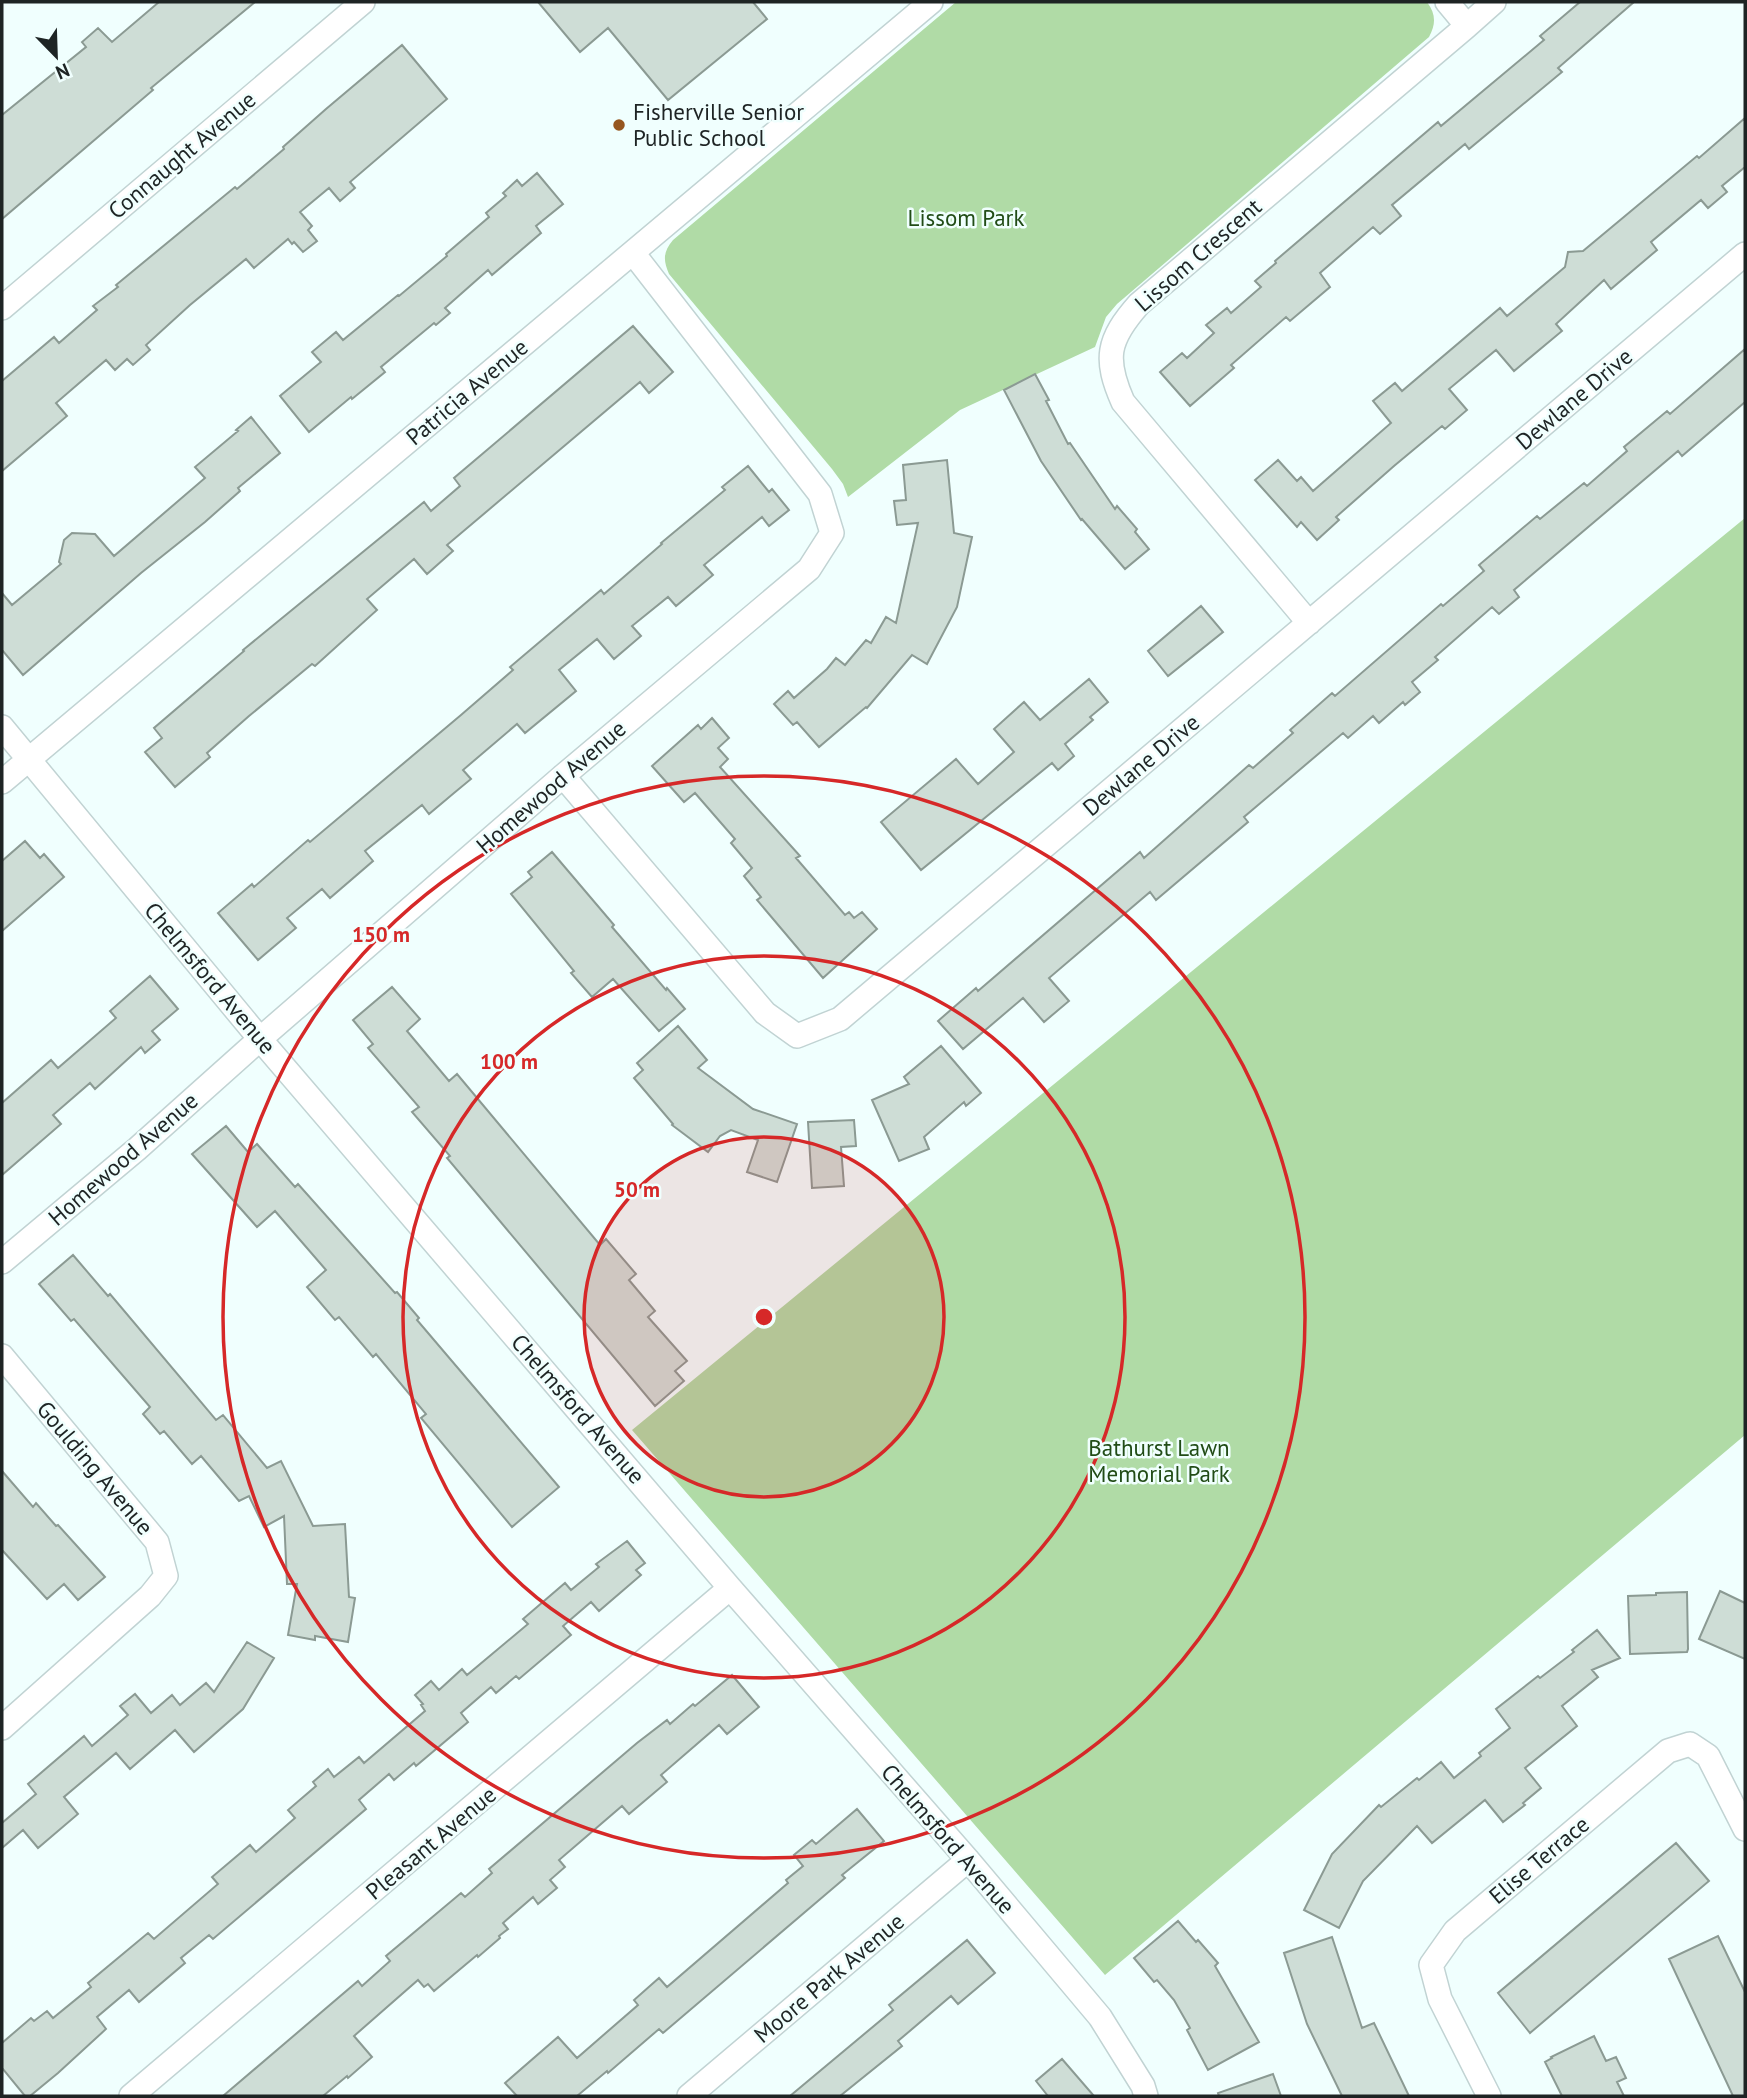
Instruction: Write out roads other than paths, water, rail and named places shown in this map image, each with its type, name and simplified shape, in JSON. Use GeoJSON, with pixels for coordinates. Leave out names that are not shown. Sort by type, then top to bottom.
{"type":"FeatureCollection","features":[{"type":"Feature","properties":{"kind":"street","name":"Connaught Avenue"},"geometry":{"type":"LineString","coordinates":[[2,308],[363,2]]}},
{"type":"Feature","properties":{"kind":"street","name":"Patricia Avenue"},"geometry":{"type":"LineString","coordinates":[[2,782],[931,2]]}},
{"type":"Feature","properties":{"kind":"street"},"geometry":{"type":"LineString","coordinates":[[1447,2],[1467,26]]}},
{"type":"Feature","properties":{"kind":"street","name":"Lissom Crescent"},"geometry":{"type":"LineString","coordinates":[[1309,623],[1124,402],[1112,374],[1113,342],[1122,323],[1139,304],[1494,2]]}},
{"type":"Feature","properties":{"kind":"street","name":"Homewood Avenue"},"geometry":{"type":"LineString","coordinates":[[2,1262],[137,1149],[564,776],[809,569],[832,533],[820,494],[633,253]]}},
{"type":"Feature","properties":{"kind":"street","name":"Dewlane Drive"},"geometry":{"type":"LineString","coordinates":[[564,776],[765,1013],[797,1037],[841,1019],[1745,254]]}},
{"type":"Feature","properties":{"kind":"street","name":"Chelmsford Avenue"},"geometry":{"type":"LineString","coordinates":[[2,727],[260,1039],[730,1588],[968,1860],[1100,2017],[1143,2085],[1146,2096]]}},
{"type":"Feature","properties":{"kind":"street","name":"Goulding Avenue"},"geometry":{"type":"LineString","coordinates":[[2,1356],[157,1542],[166,1576],[150,1596],[2,1728]]}},
{"type":"Feature","properties":{"kind":"street","name":"Pleasant Avenue"},"geometry":{"type":"LineString","coordinates":[[131,2096],[730,1588]]}},
{"type":"Feature","properties":{"kind":"street","name":"Elise Terrace"},"geometry":{"type":"LineString","coordinates":[[1489,2096],[1440,1999],[1431,1965],[1455,1931],[1668,1751],[1690,1744],[1708,1756],[1745,1829]]}},
{"type":"Feature","properties":{"kind":"street","name":"Moore Park Avenue"},"geometry":{"type":"LineString","coordinates":[[689,2096],[968,1860]]}},
{"type":"Feature","properties":{"kind":"place","name":"Fisherville Senior Public School"},"geometry":{"type":"Point","coordinates":[619,125]}},
{"type":"Feature","properties":{"kind":"park label","name":"Lissom Park"},"geometry":{"type":"Point","coordinates":[966,218]}},
{"type":"Feature","properties":{"kind":"park label","name":"Bathurst Lawn Memorial Park"},"geometry":{"type":"Point","coordinates":[1159,1461]}}]}
